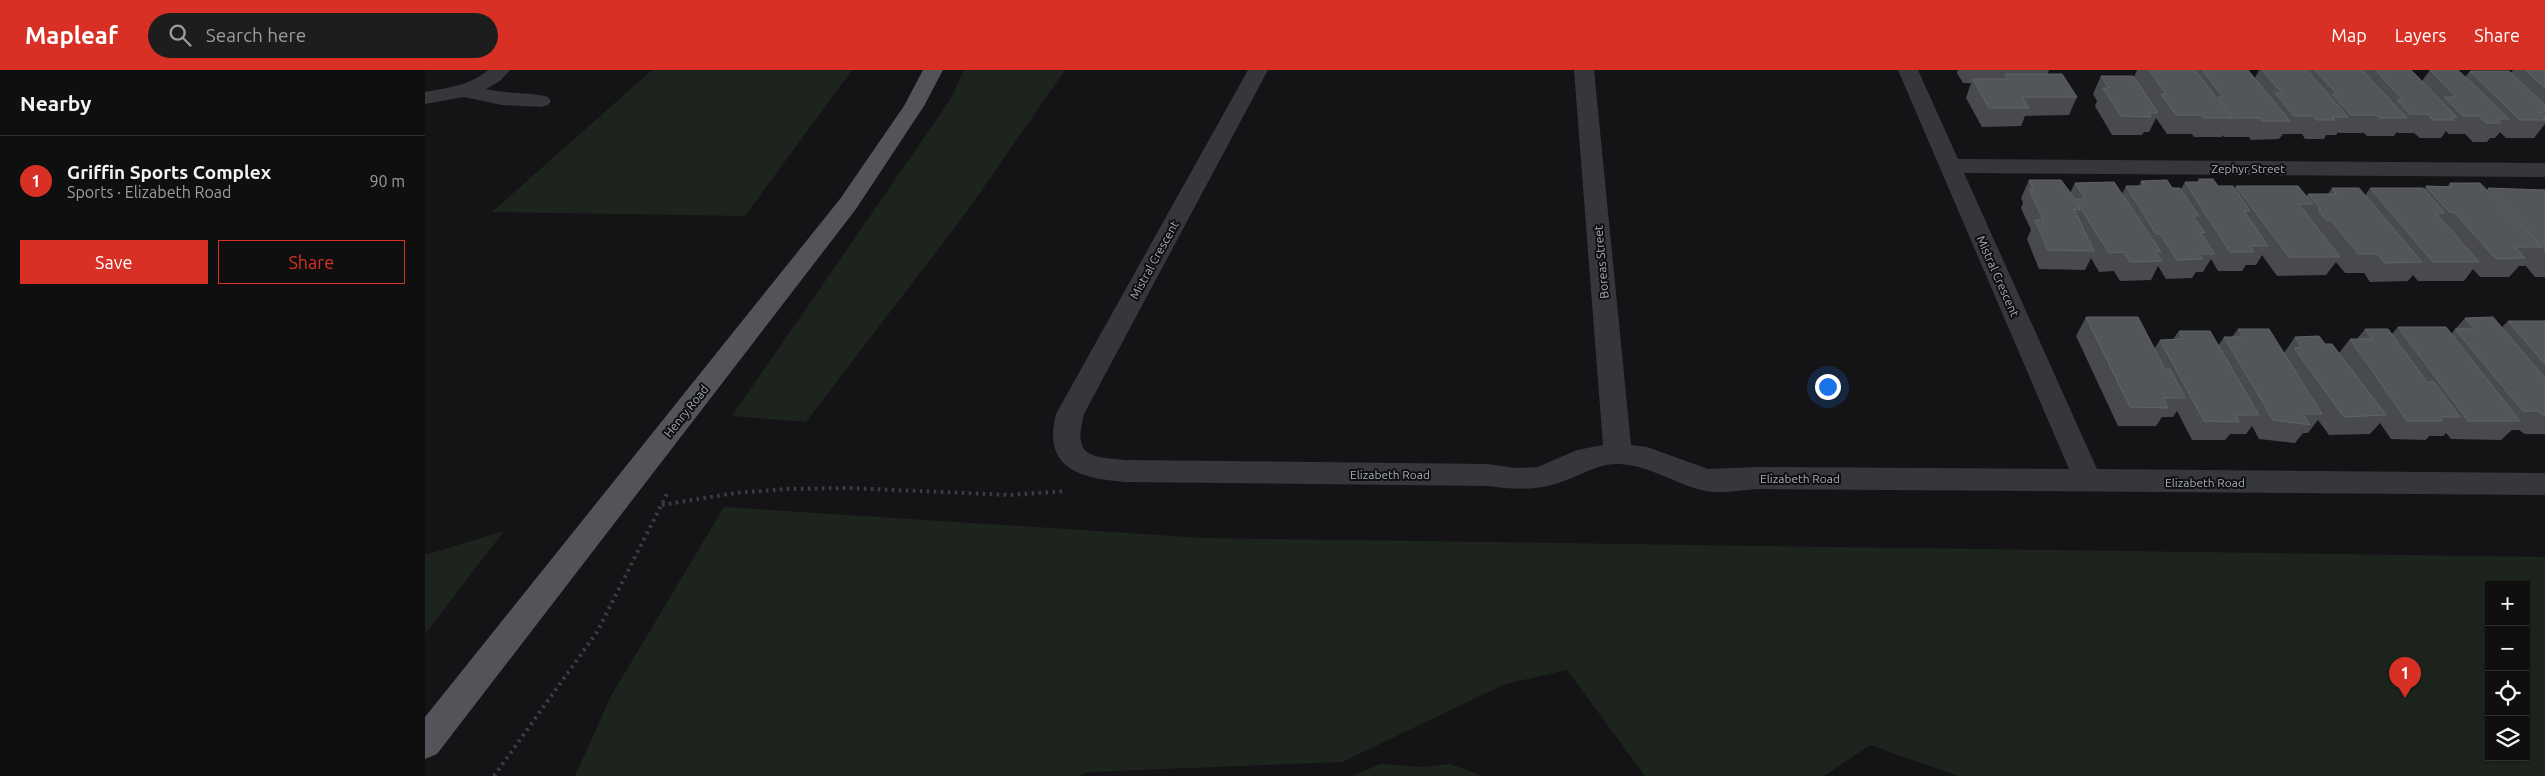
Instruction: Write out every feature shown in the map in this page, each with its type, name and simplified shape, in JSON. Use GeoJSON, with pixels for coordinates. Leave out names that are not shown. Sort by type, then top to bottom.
{"type":"FeatureCollection","features":[{"type":"Feature","properties":{"kind":"main road","name":"Henry Road"},"geometry":{"type":"LineString","coordinates":[[425,743],[848,204],[909,114],[933,70]]}},
{"type":"Feature","properties":{"kind":"street"},"geometry":{"type":"LineString","coordinates":[[425,98],[467,91],[495,75],[500,70]]}},
{"type":"Feature","properties":{"kind":"street","name":"Mistral Crescent"},"geometry":{"type":"LineString","coordinates":[[1076,458],[1064,436],[1070,414],[1259,70]]}},
{"type":"Feature","properties":{"kind":"street","name":"Boreas Street"},"geometry":{"type":"LineString","coordinates":[[1584,70],[1617,453]]}},
{"type":"Feature","properties":{"kind":"street","name":"Mistral Crescent"},"geometry":{"type":"LineString","coordinates":[[1908,70],[2088,481]]}},
{"type":"Feature","properties":{"kind":"street"},"geometry":{"type":"LineString","coordinates":[[467,91],[502,98],[541,101]]}},
{"type":"Feature","properties":{"kind":"street","name":"Zephyr Street"},"geometry":{"type":"LineString","coordinates":[[1950,166],[2545,170]]}},
{"type":"Feature","properties":{"kind":"street","name":"Elizabeth Road"},"geometry":{"type":"LineString","coordinates":[[1076,458],[1091,467],[1125,472],[1487,475],[1527,479],[1548,476],[1587,458],[1617,453],[1647,458],[1681,473],[1707,480],[1767,478],[2545,484]]}},
{"type":"Feature","properties":{"kind":"path"},"geometry":{"type":"LineString","coordinates":[[662,505],[735,492],[787,489],[849,488],[1011,495],[1067,491],[1076,458]]}},
{"type":"Feature","properties":{"kind":"path"},"geometry":{"type":"LineString","coordinates":[[494,776],[597,632],[669,489]]}},
{"type":"Feature","properties":{"kind":"shaded area"},"geometry":{"type":"Polygon","coordinates":[[[652,70],[852,70],[745,216],[492,212],[652,70]]]}},
{"type":"Feature","properties":{"kind":"shaded area"},"geometry":{"type":"Polygon","coordinates":[[[964,70],[1065,70],[968,210],[806,422],[732,416],[950,100],[964,70]]]}},
{"type":"Feature","properties":{"kind":"shaded area"},"geometry":{"type":"Polygon","coordinates":[[[724,507],[1204,538],[2545,557],[2545,776],[1958,776],[1870,745],[1824,776],[1645,776],[1567,670],[1505,684],[1342,762],[1087,772],[1079,776],[575,776],[611,696],[724,507]]]}},
{"type":"Feature","properties":{"kind":"shaded area"},"geometry":{"type":"Polygon","coordinates":[[[504,531],[425,634],[425,555],[504,531]]]}},
{"type":"Feature","properties":{"kind":"shaded area"},"geometry":{"type":"Polygon","coordinates":[[[1381,764],[1424,767],[1450,764],[1483,776],[1352,776],[1381,764]]]}},
{"type":"Feature","properties":{"kind":"building"},"geometry":{"type":"Polygon","coordinates":[[[2149,70],[2195,70],[2232,118],[2176,115],[2161,94],[2166,94],[2149,70]]]}},
{"type":"Feature","properties":{"kind":"building"},"geometry":{"type":"Polygon","coordinates":[[[2202,70],[2248,70],[2290,121],[2234,118],[2218,97],[2223,97],[2202,70]]]}},
{"type":"Feature","properties":{"kind":"building"},"geometry":{"type":"Polygon","coordinates":[[[2262,70],[2307,70],[2348,117],[2332,117],[2335,120],[2317,120],[2313,116],[2294,116],[2275,93],[2282,93],[2262,70]]]}},
{"type":"Feature","properties":{"kind":"building"},"geometry":{"type":"Polygon","coordinates":[[[2315,70],[2362,70],[2407,118],[2351,115],[2332,94],[2337,94],[2315,70]]]}},
{"type":"Feature","properties":{"kind":"building"},"geometry":{"type":"Polygon","coordinates":[[[2375,70],[2411,70],[2457,117],[2451,117],[2454,120],[2433,120],[2427,114],[2410,114],[2397,100],[2403,100],[2375,70]]]}},
{"type":"Feature","properties":{"kind":"building"},"geometry":{"type":"Polygon","coordinates":[[[2430,70],[2458,70],[2509,119],[2497,119],[2501,123],[2486,123],[2479,116],[2463,116],[2444,97],[2456,97],[2430,70]]]}},
{"type":"Feature","properties":{"kind":"building"},"geometry":{"type":"Polygon","coordinates":[[[2525,70],[2545,70],[2545,88],[2525,70]]]}},
{"type":"Feature","properties":{"kind":"building"},"geometry":{"type":"Polygon","coordinates":[[[2470,71],[2509,71],[2545,105],[2545,112],[2540,112],[2545,117],[2545,120],[2520,120],[2470,71]]]}},
{"type":"Feature","properties":{"kind":"building"},"geometry":{"type":"Polygon","coordinates":[[[2005,74],[2062,74],[2077,97],[2022,97],[2029,108],[1989,108],[1973,79],[2008,79],[2005,74]]]}},
{"type":"Feature","properties":{"kind":"building"},"geometry":{"type":"Polygon","coordinates":[[[2101,76],[2133,76],[2158,113],[2149,113],[2151,117],[2121,116],[2103,88],[2109,88],[2101,76]]]}},
{"type":"Feature","properties":{"kind":"building"},"geometry":{"type":"Polygon","coordinates":[[[2199,179],[2213,179],[2218,186],[2233,186],[2250,211],[2244,211],[2268,246],[2250,246],[2254,252],[2230,252],[2185,182],[2201,182],[2199,179]]]}},
{"type":"Feature","properties":{"kind":"building"},"geometry":{"type":"Polygon","coordinates":[[[2029,180],[2061,180],[2075,199],[2085,199],[2075,183],[2114,182],[2161,252],[2155,251],[2162,261],[2130,262],[2124,252],[2109,253],[2077,202],[2080,210],[2074,209],[2094,251],[2048,250],[2035,220],[2043,220],[2029,189],[2033,189],[2029,180]]]}},
{"type":"Feature","properties":{"kind":"building"},"geometry":{"type":"Polygon","coordinates":[[[2167,180],[2172,188],[2180,188],[2199,216],[2193,216],[2205,233],[2200,232],[2215,254],[2199,254],[2203,259],[2177,260],[2160,234],[2156,234],[2126,186],[2145,186],[2141,181],[2167,180]]]}},
{"type":"Feature","properties":{"kind":"building"},"geometry":{"type":"Polygon","coordinates":[[[2450,183],[2480,183],[2541,247],[2515,247],[2525,258],[2496,259],[2454,212],[2449,212],[2426,186],[2453,187],[2450,183]]]}},
{"type":"Feature","properties":{"kind":"building"},"geometry":{"type":"Polygon","coordinates":[[[2236,186],[2298,186],[2313,204],[2299,204],[2340,257],[2289,257],[2236,186]]]}},
{"type":"Feature","properties":{"kind":"building"},"geometry":{"type":"Polygon","coordinates":[[[2332,188],[2359,188],[2422,262],[2384,263],[2378,254],[2358,254],[2331,220],[2326,220],[2318,210],[2321,210],[2308,194],[2336,194],[2332,188]]]}},
{"type":"Feature","properties":{"kind":"building"},"geometry":{"type":"Polygon","coordinates":[[[2370,188],[2423,188],[2445,213],[2436,213],[2479,262],[2433,262],[2370,188]]]}},
{"type":"Feature","properties":{"kind":"building"},"geometry":{"type":"Polygon","coordinates":[[[2488,188],[2545,190],[2545,250],[2488,188]]]}},
{"type":"Feature","properties":{"kind":"building"},"geometry":{"type":"Polygon","coordinates":[[[2086,317],[2138,317],[2165,369],[2170,369],[2185,398],[2163,398],[2168,408],[2130,407],[2086,317]]]}},
{"type":"Feature","properties":{"kind":"building"},"geometry":{"type":"Polygon","coordinates":[[[2493,317],[2545,378],[2545,416],[2537,411],[2523,411],[2455,329],[2475,329],[2465,318],[2493,317]]]}},
{"type":"Feature","properties":{"kind":"building"},"geometry":{"type":"Polygon","coordinates":[[[2508,321],[2545,321],[2545,364],[2508,321]]]}},
{"type":"Feature","properties":{"kind":"building"},"geometry":{"type":"Polygon","coordinates":[[[2398,327],[2446,327],[2520,421],[2468,421],[2398,327]]]}},
{"type":"Feature","properties":{"kind":"building"},"geometry":{"type":"Polygon","coordinates":[[[2238,329],[2269,329],[2322,414],[2303,414],[2310,425],[2273,420],[2224,337],[2243,337],[2238,329]]]}},
{"type":"Feature","properties":{"kind":"building"},"geometry":{"type":"Polygon","coordinates":[[[2365,329],[2388,329],[2427,382],[2434,382],[2460,417],[2439,417],[2443,421],[2407,421],[2350,339],[2372,339],[2365,329]]]}},
{"type":"Feature","properties":{"kind":"building"},"geometry":{"type":"Polygon","coordinates":[[[2179,331],[2210,331],[2259,415],[2236,415],[2239,422],[2204,421],[2160,340],[2183,339],[2179,331]]]}},
{"type":"Feature","properties":{"kind":"building"},"geometry":{"type":"Polygon","coordinates":[[[2319,336],[2325,344],[2332,344],[2386,415],[2344,417],[2294,348],[2301,347],[2295,337],[2319,336]]]}},
{"type":"Feature","properties":{"kind":"place","name":"Griffin Sports Complex"},"geometry":{"type":"Point","coordinates":[2405,698]}}]}
